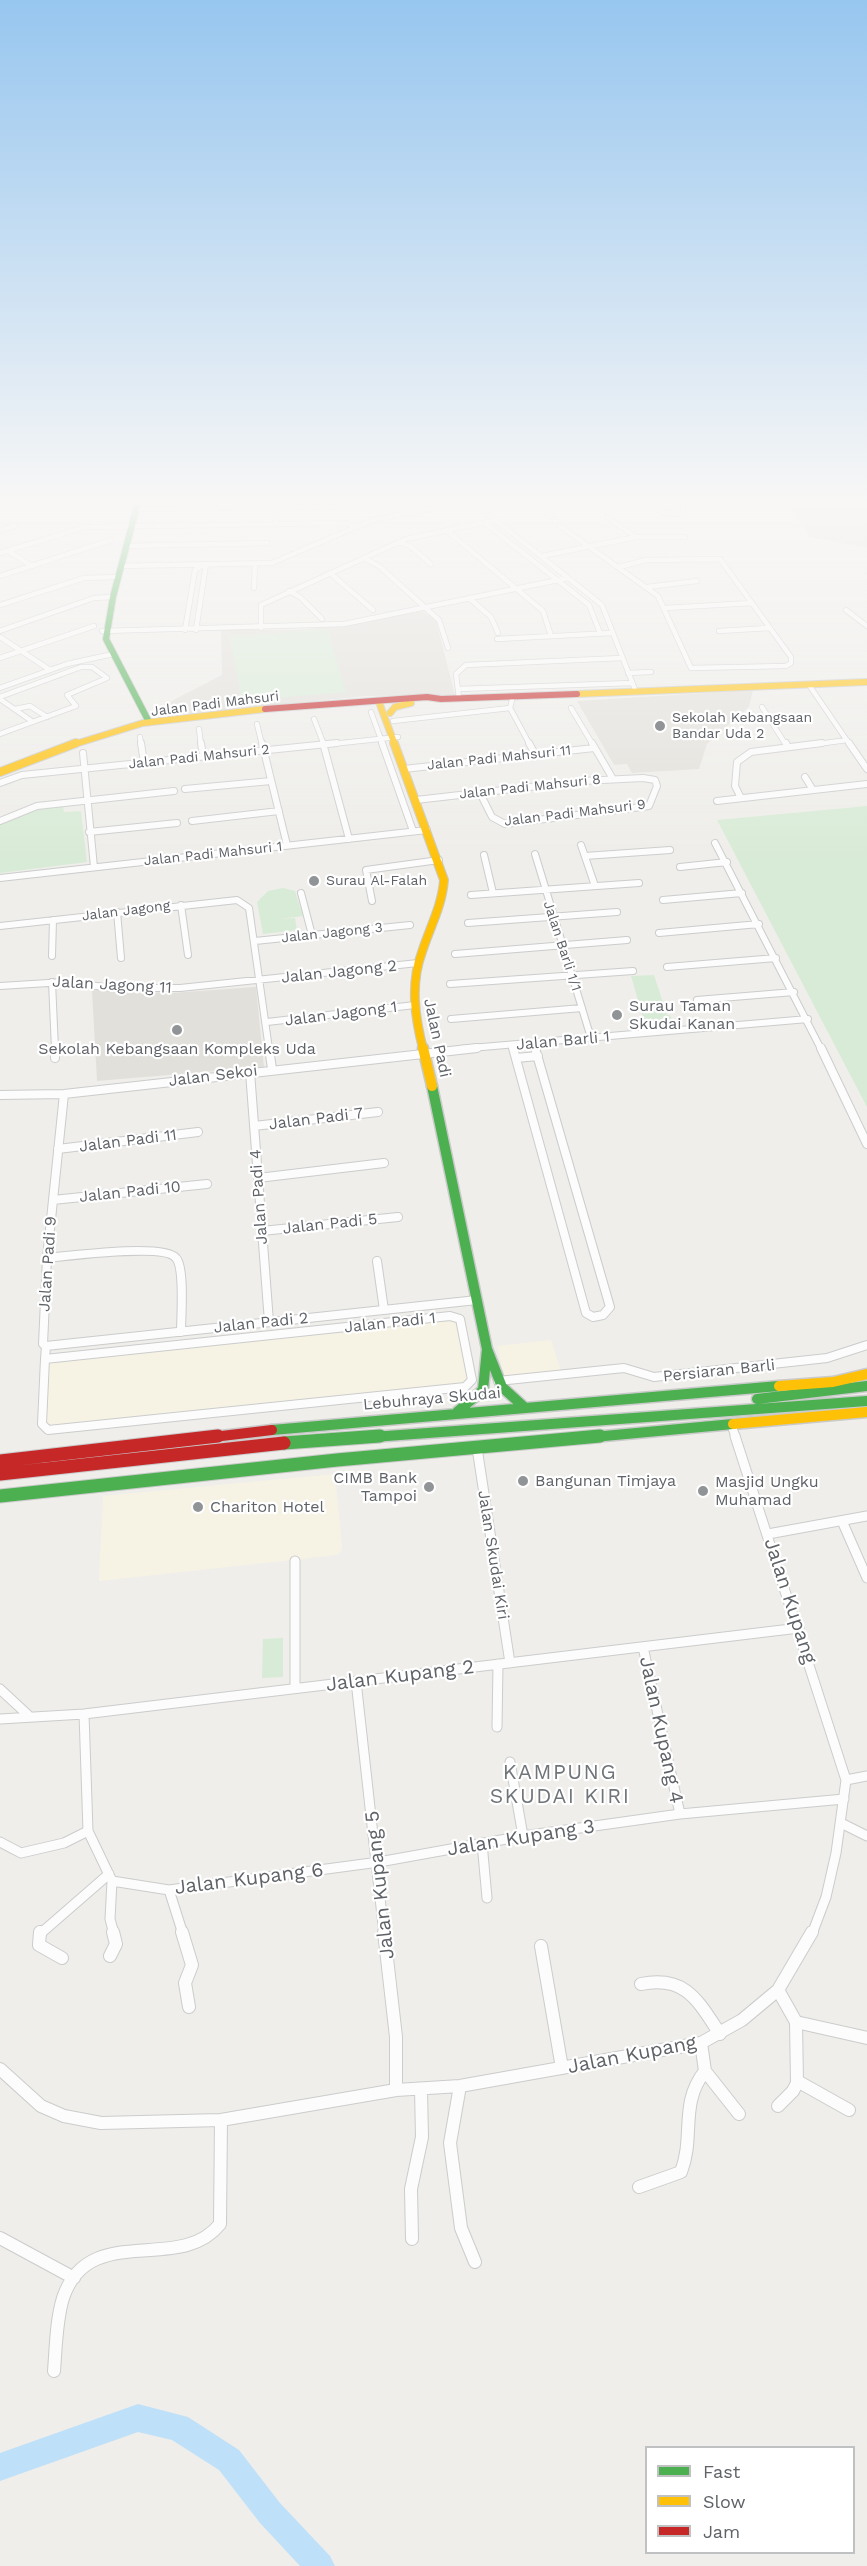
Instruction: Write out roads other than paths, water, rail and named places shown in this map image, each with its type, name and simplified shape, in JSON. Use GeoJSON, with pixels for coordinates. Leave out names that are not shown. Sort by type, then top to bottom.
{"type":"FeatureCollection","features":[{"type":"Feature","properties":{"kind":"main road"},"geometry":{"type":"LineString","coordinates":[[102,626],[100,642],[110,655],[147,723]]}},
{"type":"Feature","properties":{"kind":"main road","name":"Jalan Padi Mahsuri"},"geometry":{"type":"LineString","coordinates":[[0,774],[99,738],[131,731],[195,725],[312,708],[389,711],[411,703],[459,694],[513,696],[634,688],[867,682]]}},
{"type":"Feature","properties":{"kind":"main road"},"geometry":{"type":"LineString","coordinates":[[337,702],[389,711],[437,698]]}},
{"type":"Feature","properties":{"kind":"main road","name":"Jalan Padi Mahsuri"},"geometry":{"type":"LineString","coordinates":[[147,723],[337,702],[437,698]]}},
{"type":"Feature","properties":{"kind":"main road"},"geometry":{"type":"LineString","coordinates":[[140,709],[156,717],[173,719]]}},
{"type":"Feature","properties":{"kind":"main road"},"geometry":{"type":"LineString","coordinates":[[131,731],[133,721],[140,709]]}},
{"type":"Feature","properties":{"kind":"main road","name":"Jalan Padi"},"geometry":{"type":"LineString","coordinates":[[389,711],[395,739]]}},
{"type":"Feature","properties":{"kind":"main road","name":"Jalan Padi"},"geometry":{"type":"LineString","coordinates":[[389,711],[404,769],[439,860],[444,880],[444,895],[418,963],[413,993],[415,1005],[487,1349],[494,1358],[503,1395],[524,1407]]}},
{"type":"Feature","properties":{"kind":"main road"},"geometry":{"type":"LineString","coordinates":[[131,731],[147,723],[195,725]]}},
{"type":"Feature","properties":{"kind":"main road","name":"Jalan Padi"},"geometry":{"type":"LineString","coordinates":[[457,1412],[484,1389],[487,1383],[484,1359],[487,1349]]}},
{"type":"Feature","properties":{"kind":"main road","name":"Lebuhraya Skudai"},"geometry":{"type":"LineString","coordinates":[[0,1461],[303,1426],[833,1382],[867,1374]]}},
{"type":"Feature","properties":{"kind":"main road"},"geometry":{"type":"LineString","coordinates":[[660,1414],[683,1406],[867,1386]]}},
{"type":"Feature","properties":{"kind":"main road","name":"Lebuhraya Skudai"},"geometry":{"type":"LineString","coordinates":[[0,1474],[290,1442],[867,1401]]}},
{"type":"Feature","properties":{"kind":"main road"},"geometry":{"type":"LineString","coordinates":[[0,1496],[337,1460],[867,1412]]}},
{"type":"Feature","properties":{"kind":"street"},"geometry":{"type":"LineString","coordinates":[[0,631],[15,626]]}},
{"type":"Feature","properties":{"kind":"street"},"geometry":{"type":"LineString","coordinates":[[0,658],[101,629],[196,626],[232,629],[300,626]]}},
{"type":"Feature","properties":{"kind":"street"},"geometry":{"type":"LineString","coordinates":[[441,626],[448,648]]}},
{"type":"Feature","properties":{"kind":"street"},"geometry":{"type":"LineString","coordinates":[[494,626],[498,636],[612,633]]}},
{"type":"Feature","properties":{"kind":"street"},"geometry":{"type":"LineString","coordinates":[[548,626],[551,636]]}},
{"type":"Feature","properties":{"kind":"street"},"geometry":{"type":"LineString","coordinates":[[597,626],[600,633]]}},
{"type":"Feature","properties":{"kind":"street"},"geometry":{"type":"LineString","coordinates":[[609,626],[634,688]]}},
{"type":"Feature","properties":{"kind":"street"},"geometry":{"type":"LineString","coordinates":[[673,626],[691,668],[786,666],[791,663],[791,657],[769,628],[719,631]]}},
{"type":"Feature","properties":{"kind":"street"},"geometry":{"type":"LineString","coordinates":[[0,638],[50,670]]}},
{"type":"Feature","properties":{"kind":"street"},"geometry":{"type":"LineString","coordinates":[[0,688],[50,670],[110,655]]}},
{"type":"Feature","properties":{"kind":"street"},"geometry":{"type":"LineString","coordinates":[[459,694],[456,674],[462,667],[472,664],[622,658]]}},
{"type":"Feature","properties":{"kind":"street"},"geometry":{"type":"LineString","coordinates":[[0,698],[81,667],[92,667],[107,677],[67,695],[77,704],[76,706],[0,734]]}},
{"type":"Feature","properties":{"kind":"street"},"geometry":{"type":"LineString","coordinates":[[628,673],[651,672]]}},
{"type":"Feature","properties":{"kind":"street"},"geometry":{"type":"LineString","coordinates":[[809,685],[867,769]]}},
{"type":"Feature","properties":{"kind":"street","name":"Jalan Padi Mahsuri"},"geometry":{"type":"LineString","coordinates":[[459,694],[634,688]]}},
{"type":"Feature","properties":{"kind":"street"},"geometry":{"type":"LineString","coordinates":[[513,696],[510,708],[535,754]]}},
{"type":"Feature","properties":{"kind":"street"},"geometry":{"type":"LineString","coordinates":[[0,698],[33,722]]}},
{"type":"Feature","properties":{"kind":"street"},"geometry":{"type":"LineString","coordinates":[[15,709],[30,706],[47,717]]}},
{"type":"Feature","properties":{"kind":"street"},"geometry":{"type":"LineString","coordinates":[[762,707],[789,747]]}},
{"type":"Feature","properties":{"kind":"street"},"geometry":{"type":"LineString","coordinates":[[389,711],[510,708]]}},
{"type":"Feature","properties":{"kind":"street"},"geometry":{"type":"LineString","coordinates":[[571,708],[613,779]]}},
{"type":"Feature","properties":{"kind":"street"},"geometry":{"type":"LineString","coordinates":[[370,712],[413,831]]}},
{"type":"Feature","properties":{"kind":"street"},"geometry":{"type":"LineString","coordinates":[[314,719],[324,745],[349,839]]}},
{"type":"Feature","properties":{"kind":"street"},"geometry":{"type":"LineString","coordinates":[[257,723],[287,845]]}},
{"type":"Feature","properties":{"kind":"street"},"geometry":{"type":"LineString","coordinates":[[195,725],[204,756]]}},
{"type":"Feature","properties":{"kind":"street"},"geometry":{"type":"LineString","coordinates":[[131,731],[144,763]]}},
{"type":"Feature","properties":{"kind":"street","name":"Jalan Padi Mahsuri 2"},"geometry":{"type":"LineString","coordinates":[[0,783],[22,775],[379,738],[395,739]]}},
{"type":"Feature","properties":{"kind":"street"},"geometry":{"type":"LineString","coordinates":[[741,798],[735,786],[737,762],[750,752],[847,740]]}},
{"type":"Feature","properties":{"kind":"street","name":"Jalan Padi Mahsuri 11"},"geometry":{"type":"LineString","coordinates":[[404,769],[594,748]]}},
{"type":"Feature","properties":{"kind":"street"},"geometry":{"type":"LineString","coordinates":[[83,753],[94,867]]}},
{"type":"Feature","properties":{"kind":"street","name":"Jalan Padi Mahsuri 8"},"geometry":{"type":"LineString","coordinates":[[416,800],[645,776]]}},
{"type":"Feature","properties":{"kind":"street","name":"Jalan Padi Mahsuri 9"},"geometry":{"type":"LineString","coordinates":[[480,793],[492,819],[497,823],[505,824],[649,807],[657,786],[655,780],[645,776]]}},
{"type":"Feature","properties":{"kind":"street"},"geometry":{"type":"LineString","coordinates":[[805,777],[813,790]]}},
{"type":"Feature","properties":{"kind":"street"},"geometry":{"type":"LineString","coordinates":[[186,789],[271,781]]}},
{"type":"Feature","properties":{"kind":"street"},"geometry":{"type":"LineString","coordinates":[[717,801],[867,784]]}},
{"type":"Feature","properties":{"kind":"street"},"geometry":{"type":"LineString","coordinates":[[0,820],[38,806],[174,791]]}},
{"type":"Feature","properties":{"kind":"street"},"geometry":{"type":"LineString","coordinates":[[192,821],[279,811]]}},
{"type":"Feature","properties":{"kind":"street"},"geometry":{"type":"LineString","coordinates":[[89,832],[177,823]]}},
{"type":"Feature","properties":{"kind":"street","name":"Jalan Padi Mahsuri 1"},"geometry":{"type":"LineString","coordinates":[[0,878],[427,830]]}},
{"type":"Feature","properties":{"kind":"street"},"geometry":{"type":"LineString","coordinates":[[715,843],[808,1019],[859,1135],[867,1144]]}},
{"type":"Feature","properties":{"kind":"street"},"geometry":{"type":"LineString","coordinates":[[581,845],[595,886]]}},
{"type":"Feature","properties":{"kind":"street"},"geometry":{"type":"LineString","coordinates":[[585,856],[670,850]]}},
{"type":"Feature","properties":{"kind":"street","name":"Jalan Barli 1/1"},"geometry":{"type":"LineString","coordinates":[[535,854],[591,1038]]}},
{"type":"Feature","properties":{"kind":"street"},"geometry":{"type":"LineString","coordinates":[[484,855],[493,893]]}},
{"type":"Feature","properties":{"kind":"street"},"geometry":{"type":"LineString","coordinates":[[372,901],[366,870],[439,860]]}},
{"type":"Feature","properties":{"kind":"street"},"geometry":{"type":"LineString","coordinates":[[680,867],[727,862]]}},
{"type":"Feature","properties":{"kind":"street"},"geometry":{"type":"LineString","coordinates":[[471,895],[639,883]]}},
{"type":"Feature","properties":{"kind":"street"},"geometry":{"type":"LineString","coordinates":[[301,893],[312,935]]}},
{"type":"Feature","properties":{"kind":"street"},"geometry":{"type":"LineString","coordinates":[[663,900],[742,893]]}},
{"type":"Feature","properties":{"kind":"street","name":"Jalan Jagong"},"geometry":{"type":"LineString","coordinates":[[0,926],[229,900],[242,902],[249,908],[255,941]]}},
{"type":"Feature","properties":{"kind":"street"},"geometry":{"type":"LineString","coordinates":[[181,904],[188,955]]}},
{"type":"Feature","properties":{"kind":"street"},"geometry":{"type":"LineString","coordinates":[[117,912],[121,958]]}},
{"type":"Feature","properties":{"kind":"street"},"geometry":{"type":"LineString","coordinates":[[468,923],[617,912]]}},
{"type":"Feature","properties":{"kind":"street"},"geometry":{"type":"LineString","coordinates":[[52,956],[53,920]]}},
{"type":"Feature","properties":{"kind":"street"},"geometry":{"type":"LineString","coordinates":[[659,933],[759,924]]}},
{"type":"Feature","properties":{"kind":"street","name":"Jalan Jagong 3"},"geometry":{"type":"LineString","coordinates":[[255,941],[410,925]]}},
{"type":"Feature","properties":{"kind":"street"},"geometry":{"type":"LineString","coordinates":[[454,954],[627,940]]}},
{"type":"Feature","properties":{"kind":"street"},"geometry":{"type":"LineString","coordinates":[[255,941],[273,1069]]}},
{"type":"Feature","properties":{"kind":"street"},"geometry":{"type":"LineString","coordinates":[[667,967],[776,958]]}},
{"type":"Feature","properties":{"kind":"street","name":"Jalan Jagong 2"},"geometry":{"type":"LineString","coordinates":[[260,981],[418,963]]}},
{"type":"Feature","properties":{"kind":"street"},"geometry":{"type":"LineString","coordinates":[[450,984],[633,971]]}},
{"type":"Feature","properties":{"kind":"street","name":"Jalan Jagong 11"},"geometry":{"type":"LineString","coordinates":[[0,986],[52,982],[153,989],[260,981]]}},
{"type":"Feature","properties":{"kind":"street"},"geometry":{"type":"LineString","coordinates":[[52,982],[55,1058]]}},
{"type":"Feature","properties":{"kind":"street"},"geometry":{"type":"LineString","coordinates":[[697,1000],[794,992]]}},
{"type":"Feature","properties":{"kind":"street","name":"Jalan Jagong 1"},"geometry":{"type":"LineString","coordinates":[[267,1022],[415,1005]]}},
{"type":"Feature","properties":{"kind":"street"},"geometry":{"type":"LineString","coordinates":[[451,1019],[582,1008]]}},
{"type":"Feature","properties":{"kind":"street","name":"Jalan Barli 1"},"geometry":{"type":"LineString","coordinates":[[425,1052],[752,1026],[808,1019]]}},
{"type":"Feature","properties":{"kind":"street"},"geometry":{"type":"LineString","coordinates":[[512,1045],[585,1313],[593,1317],[603,1316],[610,1307],[534,1043]]}},
{"type":"Feature","properties":{"kind":"street","name":"Jalan Sekoi"},"geometry":{"type":"LineString","coordinates":[[0,1095],[64,1094],[425,1052]]}},
{"type":"Feature","properties":{"kind":"street"},"geometry":{"type":"LineString","coordinates":[[516,1058],[538,1056]]}},
{"type":"Feature","properties":{"kind":"street","name":"Jalan Padi 4"},"geometry":{"type":"LineString","coordinates":[[250,1072],[269,1322]]}},
{"type":"Feature","properties":{"kind":"street","name":"Jalan Padi 9"},"geometry":{"type":"LineString","coordinates":[[48,1430],[42,1424],[47,1258],[64,1094]]}},
{"type":"Feature","properties":{"kind":"street","name":"Jalan Padi 7"},"geometry":{"type":"LineString","coordinates":[[254,1126],[378,1112]]}},
{"type":"Feature","properties":{"kind":"street","name":"Jalan Padi 11"},"geometry":{"type":"LineString","coordinates":[[58,1149],[198,1132]]}},
{"type":"Feature","properties":{"kind":"street"},"geometry":{"type":"LineString","coordinates":[[258,1178],[384,1163]]}},
{"type":"Feature","properties":{"kind":"street","name":"Jalan Padi 10"},"geometry":{"type":"LineString","coordinates":[[52,1200],[207,1184]]}},
{"type":"Feature","properties":{"kind":"street","name":"Jalan Padi 5"},"geometry":{"type":"LineString","coordinates":[[262,1232],[398,1217]]}},
{"type":"Feature","properties":{"kind":"street"},"geometry":{"type":"LineString","coordinates":[[47,1258],[143,1250],[170,1253],[177,1258],[180,1269],[181,1332]]}},
{"type":"Feature","properties":{"kind":"street"},"geometry":{"type":"LineString","coordinates":[[377,1261],[384,1310]]}},
{"type":"Feature","properties":{"kind":"street","name":"Jalan Padi 2"},"geometry":{"type":"LineString","coordinates":[[46,1346],[477,1300]]}},
{"type":"Feature","properties":{"kind":"street","name":"Jalan Padi 1"},"geometry":{"type":"LineString","coordinates":[[45,1359],[450,1316],[460,1319],[472,1380],[465,1387],[48,1430]]}},
{"type":"Feature","properties":{"kind":"street","name":"Persiaran Barli"},"geometry":{"type":"LineString","coordinates":[[498,1381],[624,1368],[646,1377],[665,1376],[838,1357],[867,1345]]}},
{"type":"Feature","properties":{"kind":"street","name":"Jalan Kupang"},"geometry":{"type":"LineString","coordinates":[[0,2068],[41,2106],[64,2116],[101,2123],[221,2120],[396,2090],[460,2086],[701,2043],[720,2034],[778,1990],[810,1938],[826,1897],[841,1823],[846,1780],[799,1628],[731,1424]]}},
{"type":"Feature","properties":{"kind":"street","name":"Jalan Skudai Kiri"},"geometry":{"type":"LineString","coordinates":[[477,1448],[510,1662]]}},
{"type":"Feature","properties":{"kind":"street"},"geometry":{"type":"LineString","coordinates":[[768,1534],[867,1516]]}},
{"type":"Feature","properties":{"kind":"street"},"geometry":{"type":"LineString","coordinates":[[842,1521],[867,1578]]}},
{"type":"Feature","properties":{"kind":"street"},"geometry":{"type":"LineString","coordinates":[[295,1561],[295,1688]]}},
{"type":"Feature","properties":{"kind":"street","name":"Jalan Kupang 2"},"geometry":{"type":"LineString","coordinates":[[0,1719],[28,1715],[84,1714],[799,1628]]}},
{"type":"Feature","properties":{"kind":"street","name":"Jalan Kupang 4"},"geometry":{"type":"LineString","coordinates":[[643,1647],[680,1814]]}},
{"type":"Feature","properties":{"kind":"street"},"geometry":{"type":"LineString","coordinates":[[497,1727],[498,1664]]}},
{"type":"Feature","properties":{"kind":"street","name":"Jalan Kupang 5"},"geometry":{"type":"LineString","coordinates":[[357,1681],[379,1862],[396,2037],[396,2090]]}},
{"type":"Feature","properties":{"kind":"street"},"geometry":{"type":"LineString","coordinates":[[0,1689],[28,1715]]}},
{"type":"Feature","properties":{"kind":"street"},"geometry":{"type":"LineString","coordinates":[[84,1714],[88,1832],[111,1878],[110,1919],[116,1944],[110,1956]]}},
{"type":"Feature","properties":{"kind":"street"},"geometry":{"type":"LineString","coordinates":[[510,1762],[523,1836]]}},
{"type":"Feature","properties":{"kind":"street"},"geometry":{"type":"LineString","coordinates":[[846,1780],[867,1776]]}},
{"type":"Feature","properties":{"kind":"street","name":"Jalan Kupang 3"},"geometry":{"type":"LineString","coordinates":[[379,1862],[523,1836],[680,1814],[844,1799]]}},
{"type":"Feature","properties":{"kind":"street"},"geometry":{"type":"LineString","coordinates":[[841,1823],[867,1836]]}},
{"type":"Feature","properties":{"kind":"street"},"geometry":{"type":"LineString","coordinates":[[0,1842],[21,1853],[64,1843],[88,1832]]}},
{"type":"Feature","properties":{"kind":"street"},"geometry":{"type":"LineString","coordinates":[[482,1843],[487,1898]]}},
{"type":"Feature","properties":{"kind":"street","name":"Jalan Kupang 6"},"geometry":{"type":"LineString","coordinates":[[111,1878],[169,1890],[379,1862]]}},
{"type":"Feature","properties":{"kind":"street"},"geometry":{"type":"LineString","coordinates":[[62,1958],[39,1945],[40,1932],[111,1878]]}},
{"type":"Feature","properties":{"kind":"street"},"geometry":{"type":"LineString","coordinates":[[169,1890],[192,1965],[185,1983],[189,2007]]}},
{"type":"Feature","properties":{"kind":"street"},"geometry":{"type":"LineString","coordinates":[[541,1946],[562,2068]]}},
{"type":"Feature","properties":{"kind":"street"},"geometry":{"type":"LineString","coordinates":[[641,1984],[656,1979],[672,1982],[688,1990],[701,2003],[720,2034]]}},
{"type":"Feature","properties":{"kind":"street"},"geometry":{"type":"LineString","coordinates":[[778,1990],[796,2022],[799,2082],[794,2092],[785,2096],[778,2106]]}},
{"type":"Feature","properties":{"kind":"street"},"geometry":{"type":"LineString","coordinates":[[796,2022],[867,2038]]}},
{"type":"Feature","properties":{"kind":"street"},"geometry":{"type":"LineString","coordinates":[[701,2043],[705,2071],[739,2114]]}},
{"type":"Feature","properties":{"kind":"street"},"geometry":{"type":"LineString","coordinates":[[639,2187],[681,2172],[686,2163],[688,2103],[694,2083],[705,2071]]}},
{"type":"Feature","properties":{"kind":"street"},"geometry":{"type":"LineString","coordinates":[[799,2082],[849,2110]]}},
{"type":"Feature","properties":{"kind":"street"},"geometry":{"type":"LineString","coordinates":[[460,2086],[450,2143],[461,2228],[475,2262]]}},
{"type":"Feature","properties":{"kind":"street"},"geometry":{"type":"LineString","coordinates":[[412,2239],[411,2190],[422,2137],[421,2089]]}},
{"type":"Feature","properties":{"kind":"street"},"geometry":{"type":"LineString","coordinates":[[54,2372],[61,2307],[74,2278],[95,2260],[125,2250],[156,2251],[203,2240],[213,2235],[220,2223],[221,2120]]}},
{"type":"Feature","properties":{"kind":"street"},"geometry":{"type":"LineString","coordinates":[[0,2238],[74,2278]]}},
{"type":"Feature","properties":{"kind":"waterway"},"geometry":{"type":"LineString","coordinates":[[0,2467],[138,2418],[178,2427],[229,2460],[270,2513],[320,2566]]}},
{"type":"Feature","properties":{"kind":"place","name":"Sekolah Kebangsaan Bandar Uda 2"},"geometry":{"type":"Point","coordinates":[660,726]}},
{"type":"Feature","properties":{"kind":"place","name":"Surau Al-Falah"},"geometry":{"type":"Point","coordinates":[314,881]}},
{"type":"Feature","properties":{"kind":"place","name":"Surau Taman Skudai Kanan"},"geometry":{"type":"Point","coordinates":[617,1015]}},
{"type":"Feature","properties":{"kind":"place","name":"Sekolah Kebangsaan Kompleks Uda"},"geometry":{"type":"Point","coordinates":[177,1030]}},
{"type":"Feature","properties":{"kind":"place","name":"Bangunan Timjaya"},"geometry":{"type":"Point","coordinates":[523,1481]}},
{"type":"Feature","properties":{"kind":"place","name":"CIMB Bank Tampoi"},"geometry":{"type":"Point","coordinates":[429,1487]}},
{"type":"Feature","properties":{"kind":"place","name":"Masjid Ungku Muhamad"},"geometry":{"type":"Point","coordinates":[703,1491]}},
{"type":"Feature","properties":{"kind":"place","name":"Chariton Hotel"},"geometry":{"type":"Point","coordinates":[198,1507]}},
{"type":"Feature","properties":{"kind":"district","name":"KAMPUNG SKUDAI KIRI"},"geometry":{"type":"Point","coordinates":[560,1785]}}]}
